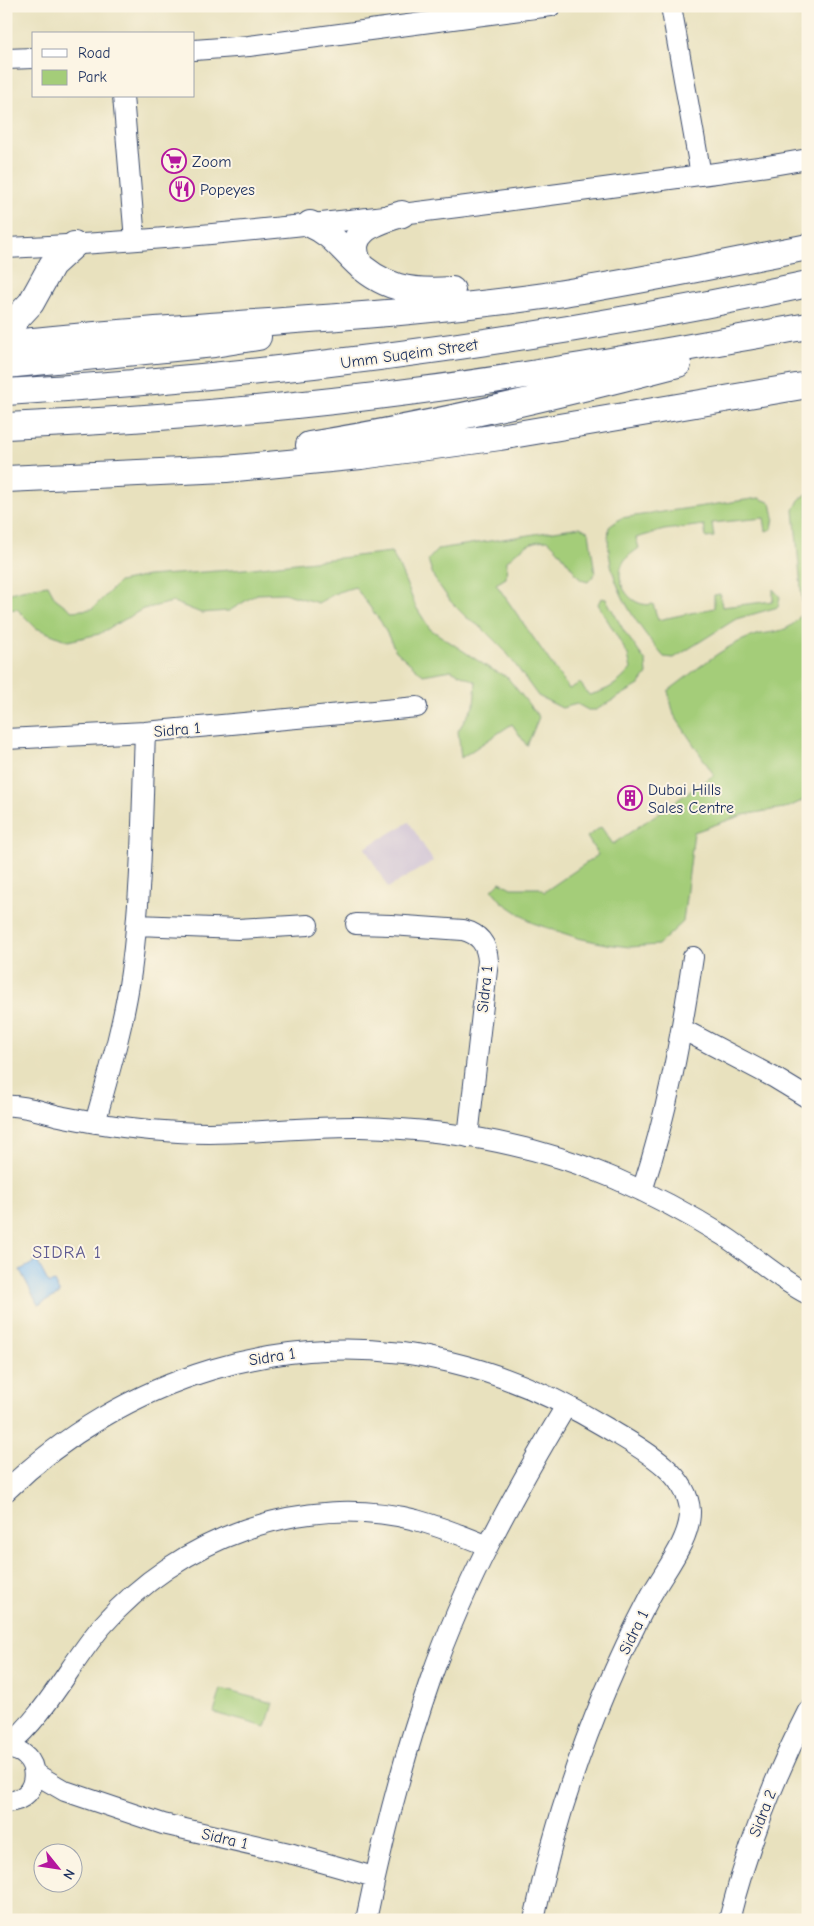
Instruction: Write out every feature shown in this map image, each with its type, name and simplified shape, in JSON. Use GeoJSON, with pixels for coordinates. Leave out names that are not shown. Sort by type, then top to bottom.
{"type":"FeatureCollection","features":[{"type":"Feature","properties":{"kind":"main road"},"geometry":{"type":"LineString","coordinates":[[361,267],[358,262],[356,242],[363,231],[373,223],[402,214]]}},
{"type":"Feature","properties":{"kind":"main road"},"geometry":{"type":"LineString","coordinates":[[310,224],[328,233],[361,267],[386,284],[407,290],[428,292],[460,289],[496,290],[544,296]]}},
{"type":"Feature","properties":{"kind":"main road"},"geometry":{"type":"LineString","coordinates":[[6,326],[16,319],[31,303],[52,265],[74,245]]}},
{"type":"Feature","properties":{"kind":"main road"},"geometry":{"type":"LineString","coordinates":[[6,344],[122,332],[341,316],[544,296],[808,247]]}},
{"type":"Feature","properties":{"kind":"main road","name":"Umm Suqeim Street"},"geometry":{"type":"LineString","coordinates":[[6,392],[242,374],[425,352],[641,317],[808,284]]}},
{"type":"Feature","properties":{"kind":"main road"},"geometry":{"type":"LineString","coordinates":[[6,364],[246,339],[286,331],[341,316]]}},
{"type":"Feature","properties":{"kind":"main road"},"geometry":{"type":"LineString","coordinates":[[6,426],[203,414],[406,392],[504,378],[808,326]]}},
{"type":"Feature","properties":{"kind":"main road"},"geometry":{"type":"LineString","coordinates":[[158,472],[222,458],[356,438],[488,411],[686,362],[808,326]]}},
{"type":"Feature","properties":{"kind":"main road"},"geometry":{"type":"LineString","coordinates":[[6,479],[294,463],[431,447],[808,385]]}},
{"type":"Feature","properties":{"kind":"street"},"geometry":{"type":"LineString","coordinates":[[195,50],[249,46],[551,6]]}},
{"type":"Feature","properties":{"kind":"street"},"geometry":{"type":"LineString","coordinates":[[670,6],[701,175]]}},
{"type":"Feature","properties":{"kind":"street"},"geometry":{"type":"LineString","coordinates":[[6,59],[32,58]]}},
{"type":"Feature","properties":{"kind":"street"},"geometry":{"type":"LineString","coordinates":[[123,98],[135,240]]}},
{"type":"Feature","properties":{"kind":"street"},"geometry":{"type":"LineString","coordinates":[[6,248],[135,240],[402,214],[808,159]]}},
{"type":"Feature","properties":{"kind":"street","name":"Sidra 1"},"geometry":{"type":"LineString","coordinates":[[6,739],[145,732],[417,707]]}},
{"type":"Feature","properties":{"kind":"street","name":"Sidra 1"},"geometry":{"type":"LineString","coordinates":[[95,1123],[118,1042],[137,925],[145,732]]}},
{"type":"Feature","properties":{"kind":"street","name":"Sidra 1"},"geometry":{"type":"LineString","coordinates":[[356,924],[463,930],[471,932],[484,944],[488,952],[488,961],[468,1137]]}},
{"type":"Feature","properties":{"kind":"street"},"geometry":{"type":"LineString","coordinates":[[137,925],[238,929],[308,925]]}},
{"type":"Feature","properties":{"kind":"street"},"geometry":{"type":"LineString","coordinates":[[642,1191],[660,1133],[682,1030],[693,957]]}},
{"type":"Feature","properties":{"kind":"street"},"geometry":{"type":"LineString","coordinates":[[682,1030],[775,1078],[808,1098]]}},
{"type":"Feature","properties":{"kind":"street"},"geometry":{"type":"LineString","coordinates":[[6,1106],[95,1123],[179,1132],[238,1133],[359,1127],[414,1130],[516,1146],[590,1168],[642,1191],[724,1236],[808,1294]]}},
{"type":"Feature","properties":{"kind":"street","name":"Sidra 1"},"geometry":{"type":"LineString","coordinates":[[6,1491],[51,1452],[82,1429],[122,1405],[164,1386],[244,1360],[285,1353],[326,1350],[368,1350],[409,1354],[450,1362],[489,1373],[528,1388],[590,1418],[646,1452],[680,1482],[687,1496],[690,1512],[688,1528],[624,1649],[580,1753],[547,1859],[534,1920]]}},
{"type":"Feature","properties":{"kind":"street"},"geometry":{"type":"LineString","coordinates":[[366,1920],[389,1812],[408,1744],[426,1693],[458,1611],[488,1546],[566,1406]]}},
{"type":"Feature","properties":{"kind":"street"},"geometry":{"type":"LineString","coordinates":[[6,1748],[27,1728],[102,1627],[129,1598],[160,1572],[194,1551],[229,1534],[267,1522],[304,1515],[378,1514],[415,1520],[450,1530],[488,1546]]}},
{"type":"Feature","properties":{"kind":"street"},"geometry":{"type":"LineString","coordinates":[[13,1802],[34,1782],[32,1766],[35,1725],[42,1708]]}},
{"type":"Feature","properties":{"kind":"street","name":"Sidra 2"},"geometry":{"type":"LineString","coordinates":[[729,1920],[751,1842],[770,1792],[808,1712]]}},
{"type":"Feature","properties":{"kind":"street"},"geometry":{"type":"LineString","coordinates":[[6,1748],[18,1751],[54,1786],[76,1795]]}},
{"type":"Feature","properties":{"kind":"street"},"geometry":{"type":"LineString","coordinates":[[13,1802],[51,1794],[76,1795]]}},
{"type":"Feature","properties":{"kind":"street","name":"Sidra 1"},"geometry":{"type":"LineString","coordinates":[[76,1795],[163,1824],[293,1854],[374,1877]]}},
{"type":"Feature","properties":{"kind":"shaded area"},"geometry":{"type":"Polygon","coordinates":[[[409,822],[433,861],[388,888],[365,848],[409,822]]]}},
{"type":"Feature","properties":{"kind":"green space"},"geometry":{"type":"Polygon","coordinates":[[[808,493],[808,798],[789,807],[743,815],[694,832],[683,922],[658,945],[630,947],[578,938],[533,923],[502,902],[492,890],[500,882],[511,888],[540,888],[544,892],[598,855],[587,837],[601,827],[613,844],[714,775],[674,715],[668,691],[728,647],[750,637],[786,629],[798,619],[803,611],[794,510],[799,500],[808,493]]]}},
{"type":"Feature","properties":{"kind":"green space"},"geometry":{"type":"Polygon","coordinates":[[[759,498],[771,503],[774,517],[772,529],[766,531],[764,518],[712,523],[714,537],[706,538],[704,525],[664,530],[636,538],[639,548],[623,562],[620,572],[621,580],[627,594],[632,599],[645,605],[653,604],[658,620],[714,608],[714,595],[720,594],[722,607],[773,601],[773,589],[780,597],[778,607],[736,619],[674,658],[664,657],[641,628],[623,597],[611,563],[608,545],[609,527],[621,518],[759,498]]]}},
{"type":"Feature","properties":{"kind":"green space"},"geometry":{"type":"Polygon","coordinates":[[[580,527],[589,532],[595,574],[588,582],[581,580],[548,540],[542,540],[526,546],[507,561],[506,578],[496,584],[569,689],[580,683],[589,695],[613,686],[631,669],[628,655],[598,604],[601,598],[606,599],[624,631],[646,662],[647,674],[639,685],[596,710],[588,710],[577,704],[562,708],[538,696],[506,652],[482,628],[466,617],[451,602],[434,578],[428,560],[438,549],[580,527]]]}},
{"type":"Feature","properties":{"kind":"green space"},"geometry":{"type":"Polygon","coordinates":[[[391,552],[416,607],[430,629],[489,668],[507,677],[539,717],[527,746],[512,724],[461,758],[458,731],[474,705],[476,682],[451,670],[423,675],[396,651],[381,622],[355,587],[338,592],[318,603],[284,593],[257,594],[229,611],[201,613],[173,602],[143,609],[99,634],[68,641],[36,628],[17,609],[6,610],[6,594],[34,587],[48,585],[55,598],[72,611],[92,609],[119,582],[148,576],[244,569],[391,552]]]}},
{"type":"Feature","properties":{"kind":"green space"},"geometry":{"type":"Polygon","coordinates":[[[221,1689],[273,1703],[266,1727],[214,1713],[221,1689]]]}},
{"type":"Feature","properties":{"kind":"water"},"geometry":{"type":"Polygon","coordinates":[[[37,1261],[49,1284],[54,1282],[60,1294],[38,1305],[20,1270],[37,1261]]]}},
{"type":"Feature","properties":{"kind":"place","name":"Zoom"},"geometry":{"type":"Point","coordinates":[174,161]}},
{"type":"Feature","properties":{"kind":"place","name":"Popeyes"},"geometry":{"type":"Point","coordinates":[182,189]}},
{"type":"Feature","properties":{"kind":"place","name":"Dubai Hills Sales Centre"},"geometry":{"type":"Point","coordinates":[630,798]}},
{"type":"Feature","properties":{"kind":"district","name":"SIDRA 1"},"geometry":{"type":"Point","coordinates":[67,1252]}}]}
